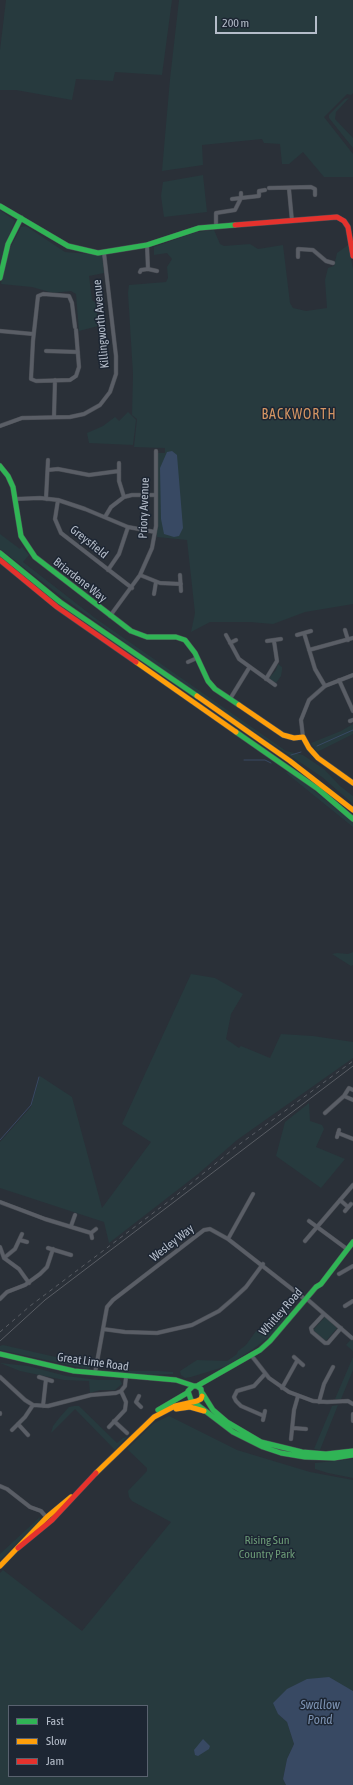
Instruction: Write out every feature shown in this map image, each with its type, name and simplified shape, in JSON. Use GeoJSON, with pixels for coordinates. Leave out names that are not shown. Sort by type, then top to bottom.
{"type":"FeatureCollection","features":[{"type":"Feature","properties":{"kind":"main road"},"geometry":{"type":"LineString","coordinates":[[0,206],[68,246],[81,250],[104,253],[147,245],[196,228],[337,217],[351,226],[353,256]]}},
{"type":"Feature","properties":{"kind":"main road"},"geometry":{"type":"LineString","coordinates":[[0,278],[8,244],[21,218]]}},
{"type":"Feature","properties":{"kind":"main road","name":"Briardene Way"},"geometry":{"type":"LineString","coordinates":[[0,466],[10,480],[15,499],[20,533],[28,549],[128,630],[138,634],[183,639],[189,644],[211,684],[230,699],[286,736],[294,738],[303,737]]}},
{"type":"Feature","properties":{"kind":"main road"},"geometry":{"type":"LineString","coordinates":[[0,553],[60,602],[290,762],[353,810]]}},
{"type":"Feature","properties":{"kind":"main road"},"geometry":{"type":"LineString","coordinates":[[0,560],[57,607],[318,789],[353,819]]}},
{"type":"Feature","properties":{"kind":"main road"},"geometry":{"type":"LineString","coordinates":[[303,737],[318,758],[353,783]]}},
{"type":"Feature","properties":{"kind":"main road","name":"Whitley Road"},"geometry":{"type":"LineString","coordinates":[[196,1386],[210,1380],[251,1356],[270,1341],[321,1284],[353,1242]]}},
{"type":"Feature","properties":{"kind":"main road","name":"Great Lime Road"},"geometry":{"type":"LineString","coordinates":[[0,1354],[95,1375],[184,1382],[196,1386]]}},
{"type":"Feature","properties":{"kind":"main road","name":"Whitley Road"},"geometry":{"type":"LineString","coordinates":[[203,1394],[210,1380]]}},
{"type":"Feature","properties":{"kind":"main road"},"geometry":{"type":"LineString","coordinates":[[184,1382],[189,1398],[242,1437],[271,1450],[312,1458],[353,1455]]}},
{"type":"Feature","properties":{"kind":"main road"},"geometry":{"type":"LineString","coordinates":[[18,1548],[50,1520],[159,1410],[196,1386],[201,1389],[213,1410],[227,1422],[261,1442],[280,1448],[307,1453],[326,1454],[353,1451]]}},
{"type":"Feature","properties":{"kind":"main road"},"geometry":{"type":"LineString","coordinates":[[146,1424],[158,1414],[168,1409],[201,1399],[203,1394]]}},
{"type":"Feature","properties":{"kind":"main road"},"geometry":{"type":"LineString","coordinates":[[146,1424],[168,1412],[181,1408],[194,1408],[208,1412]]}},
{"type":"Feature","properties":{"kind":"main road"},"geometry":{"type":"LineString","coordinates":[[0,1566],[26,1540],[50,1520]]}},
{"type":"Feature","properties":{"kind":"street"},"geometry":{"type":"LineString","coordinates":[[232,199],[241,196],[259,196],[259,191],[284,187],[289,189],[311,187],[315,189],[316,195]]}},
{"type":"Feature","properties":{"kind":"street"},"geometry":{"type":"LineString","coordinates":[[289,189],[292,220]]}},
{"type":"Feature","properties":{"kind":"street"},"geometry":{"type":"LineString","coordinates":[[216,226],[216,213],[235,210],[241,196]]}},
{"type":"Feature","properties":{"kind":"street"},"geometry":{"type":"LineString","coordinates":[[147,245],[148,269]]}},
{"type":"Feature","properties":{"kind":"street"},"geometry":{"type":"LineString","coordinates":[[298,257],[298,249],[313,250],[326,261],[334,263]]}},
{"type":"Feature","properties":{"kind":"street","name":"Killingworth Avenue"},"geometry":{"type":"LineString","coordinates":[[0,426],[22,418],[75,417],[93,410],[105,400],[114,384],[116,356],[104,253]]}},
{"type":"Feature","properties":{"kind":"street"},"geometry":{"type":"LineString","coordinates":[[140,272],[141,270],[148,269],[157,271]]}},
{"type":"Feature","properties":{"kind":"street"},"geometry":{"type":"LineString","coordinates":[[40,294],[69,296],[72,303],[78,352],[78,367],[76,376],[70,380],[36,381],[31,379],[33,334],[36,301],[40,294]]}},
{"type":"Feature","properties":{"kind":"street"},"geometry":{"type":"LineString","coordinates":[[0,332],[33,334]]}},
{"type":"Feature","properties":{"kind":"street"},"geometry":{"type":"LineString","coordinates":[[46,351],[78,352]]}},
{"type":"Feature","properties":{"kind":"street"},"geometry":{"type":"LineString","coordinates":[[54,417],[55,380]]}},
{"type":"Feature","properties":{"kind":"street","name":"Priory Avenue"},"geometry":{"type":"LineString","coordinates":[[110,616],[132,588],[149,557],[155,532],[156,451]]}},
{"type":"Feature","properties":{"kind":"street"},"geometry":{"type":"LineString","coordinates":[[46,498],[48,460]]}},
{"type":"Feature","properties":{"kind":"street"},"geometry":{"type":"LineString","coordinates":[[156,460],[162,460]]}},
{"type":"Feature","properties":{"kind":"street"},"geometry":{"type":"LineString","coordinates":[[119,463],[120,486],[124,497]]}},
{"type":"Feature","properties":{"kind":"street"},"geometry":{"type":"LineString","coordinates":[[48,470],[58,469],[89,475],[119,471]]}},
{"type":"Feature","properties":{"kind":"street"},"geometry":{"type":"LineString","coordinates":[[105,517],[113,505],[124,497],[132,495],[156,494]]}},
{"type":"Feature","properties":{"kind":"street"},"geometry":{"type":"LineString","coordinates":[[15,499],[46,498],[58,500],[128,527],[155,532]]}},
{"type":"Feature","properties":{"kind":"street","name":"Greysfield"},"geometry":{"type":"LineString","coordinates":[[58,500],[55,519],[61,533],[132,588]]}},
{"type":"Feature","properties":{"kind":"street"},"geometry":{"type":"LineString","coordinates":[[108,570],[119,554],[128,527]]}},
{"type":"Feature","properties":{"kind":"street"},"geometry":{"type":"LineString","coordinates":[[140,575],[156,582],[181,584]]}},
{"type":"Feature","properties":{"kind":"street"},"geometry":{"type":"LineString","coordinates":[[180,575],[181,591]]}},
{"type":"Feature","properties":{"kind":"street"},"geometry":{"type":"LineString","coordinates":[[154,594],[156,582]]}},
{"type":"Feature","properties":{"kind":"street"},"geometry":{"type":"LineString","coordinates":[[345,630],[348,640]]}},
{"type":"Feature","properties":{"kind":"street"},"geometry":{"type":"LineString","coordinates":[[297,635],[311,631]]}},
{"type":"Feature","properties":{"kind":"street"},"geometry":{"type":"LineString","coordinates":[[304,633],[315,669],[324,686]]}},
{"type":"Feature","properties":{"kind":"street"},"geometry":{"type":"LineString","coordinates":[[226,635],[236,656],[249,668],[275,685]]}},
{"type":"Feature","properties":{"kind":"street"},"geometry":{"type":"LineString","coordinates":[[309,650],[353,638]]}},
{"type":"Feature","properties":{"kind":"street"},"geometry":{"type":"LineString","coordinates":[[267,641],[281,639]]}},
{"type":"Feature","properties":{"kind":"street"},"geometry":{"type":"LineString","coordinates":[[230,643],[236,640]]}},
{"type":"Feature","properties":{"kind":"street"},"geometry":{"type":"LineString","coordinates":[[266,679],[277,661],[274,641]]}},
{"type":"Feature","properties":{"kind":"street"},"geometry":{"type":"LineString","coordinates":[[188,662],[197,658]]}},
{"type":"Feature","properties":{"kind":"street"},"geometry":{"type":"LineString","coordinates":[[230,699],[249,668]]}},
{"type":"Feature","properties":{"kind":"street"},"geometry":{"type":"LineString","coordinates":[[303,737],[301,722],[305,707],[314,694],[324,686],[353,675]]}},
{"type":"Feature","properties":{"kind":"street"},"geometry":{"type":"LineString","coordinates":[[339,680],[353,711]]}},
{"type":"Feature","properties":{"kind":"street"},"geometry":{"type":"LineString","coordinates":[[324,1114],[344,1096],[348,1088],[353,1090]]}},
{"type":"Feature","properties":{"kind":"street"},"geometry":{"type":"LineString","coordinates":[[344,1096],[353,1100]]}},
{"type":"Feature","properties":{"kind":"street"},"geometry":{"type":"LineString","coordinates":[[338,1134],[353,1139]]}},
{"type":"Feature","properties":{"kind":"street"},"geometry":{"type":"LineString","coordinates":[[306,1241],[353,1185]]}},
{"type":"Feature","properties":{"kind":"street"},"geometry":{"type":"LineString","coordinates":[[228,1239],[253,1194]]}},
{"type":"Feature","properties":{"kind":"street"},"geometry":{"type":"LineString","coordinates":[[340,1200],[348,1207]]}},
{"type":"Feature","properties":{"kind":"street"},"geometry":{"type":"LineString","coordinates":[[0,1208],[1,1203],[45,1219],[91,1233]]}},
{"type":"Feature","properties":{"kind":"street"},"geometry":{"type":"LineString","coordinates":[[71,1226],[75,1215]]}},
{"type":"Feature","properties":{"kind":"street"},"geometry":{"type":"LineString","coordinates":[[309,1221],[347,1249]]}},
{"type":"Feature","properties":{"kind":"street"},"geometry":{"type":"LineString","coordinates":[[91,1233],[96,1229]]}},
{"type":"Feature","properties":{"kind":"street","name":"Wesley Way"},"geometry":{"type":"LineString","coordinates":[[95,1375],[107,1307],[113,1300],[193,1238],[204,1230],[210,1229],[228,1239],[263,1264],[352,1338]]}},
{"type":"Feature","properties":{"kind":"street"},"geometry":{"type":"LineString","coordinates":[[91,1233],[92,1238]]}},
{"type":"Feature","properties":{"kind":"street"},"geometry":{"type":"LineString","coordinates":[[4,1258],[15,1249],[22,1234]]}},
{"type":"Feature","properties":{"kind":"street"},"geometry":{"type":"LineString","coordinates":[[20,1240],[27,1242]]}},
{"type":"Feature","properties":{"kind":"street"},"geometry":{"type":"LineString","coordinates":[[0,1248],[4,1258],[19,1269],[29,1283]]}},
{"type":"Feature","properties":{"kind":"street"},"geometry":{"type":"LineString","coordinates":[[48,1248],[71,1255]]}},
{"type":"Feature","properties":{"kind":"street"},"geometry":{"type":"LineString","coordinates":[[0,1299],[6,1292],[29,1283],[45,1269],[53,1249]]}},
{"type":"Feature","properties":{"kind":"street"},"geometry":{"type":"LineString","coordinates":[[64,1259],[66,1254]]}},
{"type":"Feature","properties":{"kind":"street"},"geometry":{"type":"LineString","coordinates":[[103,1329],[125,1332],[157,1333],[192,1324],[219,1311],[246,1287],[263,1264]]}},
{"type":"Feature","properties":{"kind":"street"},"geometry":{"type":"LineString","coordinates":[[339,1274],[353,1266]]}},
{"type":"Feature","properties":{"kind":"street"},"geometry":{"type":"LineString","coordinates":[[344,1306],[351,1301],[346,1297]]}},
{"type":"Feature","properties":{"kind":"street"},"geometry":{"type":"LineString","coordinates":[[324,1314],[311,1328],[312,1332],[325,1343],[328,1343],[341,1328]]}},
{"type":"Feature","properties":{"kind":"street"},"geometry":{"type":"LineString","coordinates":[[251,1356],[265,1374],[282,1388],[298,1396],[319,1402],[348,1401],[353,1404]]}},
{"type":"Feature","properties":{"kind":"street"},"geometry":{"type":"LineString","coordinates":[[294,1357],[303,1365]]}},
{"type":"Feature","properties":{"kind":"street"},"geometry":{"type":"LineString","coordinates":[[282,1388],[297,1361]]}},
{"type":"Feature","properties":{"kind":"street"},"geometry":{"type":"LineString","coordinates":[[319,1402],[322,1389],[333,1367]]}},
{"type":"Feature","properties":{"kind":"street"},"geometry":{"type":"LineString","coordinates":[[326,1369],[330,1372]]}},
{"type":"Feature","properties":{"kind":"street"},"geometry":{"type":"LineString","coordinates":[[265,1374],[254,1386],[237,1392],[234,1397],[241,1406],[263,1418],[265,1411]]}},
{"type":"Feature","properties":{"kind":"street"},"geometry":{"type":"LineString","coordinates":[[0,1377],[20,1396],[33,1405],[43,1406],[57,1405],[91,1395],[112,1394],[121,1391],[125,1386],[126,1377]]}},
{"type":"Feature","properties":{"kind":"street"},"geometry":{"type":"LineString","coordinates":[[39,1377],[52,1380]]}},
{"type":"Feature","properties":{"kind":"street"},"geometry":{"type":"LineString","coordinates":[[43,1406],[46,1379]]}},
{"type":"Feature","properties":{"kind":"street"},"geometry":{"type":"LineString","coordinates":[[109,1427],[122,1414],[126,1402],[121,1391]]}},
{"type":"Feature","properties":{"kind":"street"},"geometry":{"type":"LineString","coordinates":[[136,1402],[139,1396]]}},
{"type":"Feature","properties":{"kind":"street"},"geometry":{"type":"LineString","coordinates":[[291,1439],[294,1410],[298,1396]]}},
{"type":"Feature","properties":{"kind":"street"},"geometry":{"type":"LineString","coordinates":[[126,1402],[136,1402],[141,1407]]}},
{"type":"Feature","properties":{"kind":"street"},"geometry":{"type":"LineString","coordinates":[[12,1430],[33,1405]]}},
{"type":"Feature","properties":{"kind":"street"},"geometry":{"type":"LineString","coordinates":[[353,1414],[353,1421]]}},
{"type":"Feature","properties":{"kind":"street"},"geometry":{"type":"LineString","coordinates":[[114,1421],[127,1433]]}},
{"type":"Feature","properties":{"kind":"street"},"geometry":{"type":"LineString","coordinates":[[18,1424],[28,1435]]}},
{"type":"Feature","properties":{"kind":"street"},"geometry":{"type":"LineString","coordinates":[[293,1428],[306,1429]]}},
{"type":"Feature","properties":{"kind":"street"},"geometry":{"type":"LineString","coordinates":[[0,1486],[7,1489],[30,1507],[41,1511],[50,1520]]}},
{"type":"Feature","properties":{"kind":"green space"},"geometry":{"type":"Polygon","coordinates":[[[6,0],[172,0],[162,75],[115,72],[113,81],[76,79],[72,100],[16,90],[0,90],[0,50],[6,0]]]}},
{"type":"Feature","properties":{"kind":"green space"},"geometry":{"type":"Polygon","coordinates":[[[179,0],[353,0],[353,93],[351,95],[347,94],[324,117],[353,154],[353,177],[324,177],[303,152],[289,164],[282,164],[280,144],[264,143],[262,139],[202,145],[203,165],[162,171],[179,0]]]}},
{"type":"Feature","properties":{"kind":"green space"},"geometry":{"type":"Polygon","coordinates":[[[349,98],[336,112],[335,119],[353,138],[353,148],[329,118],[329,115],[345,99],[349,98]]]}},
{"type":"Feature","properties":{"kind":"green space"},"geometry":{"type":"Polygon","coordinates":[[[203,175],[207,212],[164,217],[161,196],[163,182],[203,175]]]}},
{"type":"Feature","properties":{"kind":"green space"},"geometry":{"type":"Polygon","coordinates":[[[0,210],[15,221],[5,245],[0,265],[0,210]]]}},
{"type":"Feature","properties":{"kind":"green space"},"geometry":{"type":"Polygon","coordinates":[[[26,226],[65,252],[102,255],[104,273],[89,276],[92,300],[96,303],[98,326],[79,331],[76,294],[71,291],[53,293],[32,287],[1,284],[7,254],[21,227],[26,226]]]}},
{"type":"Feature","properties":{"kind":"green space"},"geometry":{"type":"Polygon","coordinates":[[[214,230],[220,244],[224,246],[250,244],[258,249],[283,245],[290,303],[293,308],[306,311],[327,308],[325,280],[328,268],[334,266],[337,253],[348,245],[353,269],[353,604],[305,612],[273,624],[250,622],[210,622],[191,632],[195,613],[187,540],[157,537],[158,453],[165,453],[165,448],[134,447],[137,419],[132,415],[133,374],[128,293],[129,285],[166,282],[168,278],[167,267],[172,259],[167,253],[154,255],[154,247],[196,232],[214,230]]]}},
{"type":"Feature","properties":{"kind":"green space"},"geometry":{"type":"Polygon","coordinates":[[[128,412],[136,420],[133,445],[89,443],[87,433],[103,426],[115,417],[119,421],[128,412]]]}},
{"type":"Feature","properties":{"kind":"green space"},"geometry":{"type":"Polygon","coordinates":[[[0,534],[20,549],[22,547],[29,555],[23,562],[95,618],[286,751],[303,755],[324,769],[340,786],[353,796],[353,804],[322,777],[178,681],[62,597],[0,549],[0,534]]]}},
{"type":"Feature","properties":{"kind":"green space"},"geometry":{"type":"Polygon","coordinates":[[[278,664],[282,667],[282,670],[281,676],[276,683],[270,680],[270,677],[276,670],[278,664]]]}},
{"type":"Feature","properties":{"kind":"green space"},"geometry":{"type":"Polygon","coordinates":[[[353,724],[353,734],[317,752],[311,743],[341,731],[353,724]]]}},
{"type":"Feature","properties":{"kind":"green space"},"geometry":{"type":"Polygon","coordinates":[[[285,772],[292,773],[326,800],[353,822],[353,827],[285,772]]]}},
{"type":"Feature","properties":{"kind":"green space"},"geometry":{"type":"Polygon","coordinates":[[[353,952],[353,965],[351,966],[332,954],[348,954],[353,952]]]}},
{"type":"Feature","properties":{"kind":"green space"},"geometry":{"type":"Polygon","coordinates":[[[191,974],[215,978],[243,994],[231,1014],[226,1039],[239,1048],[241,1046],[270,1058],[281,1034],[313,1036],[353,1042],[353,1058],[237,1140],[198,1174],[109,1243],[104,1222],[0,1188],[0,1142],[31,1107],[40,1076],[72,1097],[102,1208],[151,1142],[122,1124],[191,974]]]}},
{"type":"Feature","properties":{"kind":"green space"},"geometry":{"type":"Polygon","coordinates":[[[309,1103],[310,1121],[322,1125],[324,1129],[316,1147],[345,1159],[321,1188],[276,1156],[285,1122],[309,1103]]]}},
{"type":"Feature","properties":{"kind":"green space"},"geometry":{"type":"Polygon","coordinates":[[[293,1302],[292,1309],[273,1334],[227,1366],[191,1377],[185,1378],[181,1375],[180,1371],[197,1360],[227,1361],[246,1345],[256,1331],[265,1329],[293,1302]]]}},
{"type":"Feature","properties":{"kind":"green space"},"geometry":{"type":"Polygon","coordinates":[[[325,1317],[337,1328],[326,1341],[313,1330],[325,1317]]]}},
{"type":"Feature","properties":{"kind":"green space"},"geometry":{"type":"Polygon","coordinates":[[[353,1337],[353,1351],[346,1345],[353,1337]]]}},
{"type":"Feature","properties":{"kind":"green space"},"geometry":{"type":"Polygon","coordinates":[[[3,1345],[91,1365],[90,1368],[87,1369],[0,1350],[0,1346],[3,1345]]]}},
{"type":"Feature","properties":{"kind":"green space"},"geometry":{"type":"Polygon","coordinates":[[[353,1357],[353,1370],[341,1399],[335,1399],[353,1357]]]}},
{"type":"Feature","properties":{"kind":"green space"},"geometry":{"type":"Polygon","coordinates":[[[0,1363],[28,1366],[66,1376],[99,1380],[120,1380],[122,1384],[115,1390],[100,1390],[90,1393],[89,1381],[64,1380],[20,1371],[0,1363]]]}},
{"type":"Feature","properties":{"kind":"green space"},"geometry":{"type":"Polygon","coordinates":[[[114,1371],[159,1371],[173,1372],[173,1374],[144,1375],[116,1373],[114,1371]]]}},
{"type":"Feature","properties":{"kind":"green space"},"geometry":{"type":"Polygon","coordinates":[[[338,1405],[320,1450],[314,1449],[332,1406],[338,1405]]]}},
{"type":"Feature","properties":{"kind":"green space"},"geometry":{"type":"Polygon","coordinates":[[[79,1406],[117,1443],[123,1438],[127,1437],[115,1450],[75,1409],[51,1433],[53,1426],[60,1417],[69,1407],[79,1406]]]}},
{"type":"Feature","properties":{"kind":"green space","name":"Rising Sun Country Park"},"geometry":{"type":"Polygon","coordinates":[[[169,1416],[237,1450],[310,1472],[353,1480],[353,1691],[341,1685],[278,1714],[287,1722],[294,1744],[287,1759],[283,1779],[286,1785],[0,1785],[0,1573],[3,1570],[82,1631],[171,1522],[132,1501],[129,1497],[128,1491],[147,1471],[147,1468],[127,1449],[154,1423],[169,1416]]]}},
{"type":"Feature","properties":{"kind":"green space"},"geometry":{"type":"Polygon","coordinates":[[[353,1459],[353,1478],[315,1469],[315,1463],[353,1459]]]}},
{"type":"Feature","properties":{"kind":"green space"},"geometry":{"type":"Polygon","coordinates":[[[40,1517],[39,1522],[0,1560],[0,1554],[40,1517]]]}},
{"type":"Feature","properties":{"kind":"water"},"geometry":{"type":"Polygon","coordinates":[[[172,451],[177,455],[183,528],[179,536],[174,537],[164,534],[161,519],[160,468],[167,452],[172,451]]]}},
{"type":"Feature","properties":{"kind":"water","name":"Swallow Pond"},"geometry":{"type":"Polygon","coordinates":[[[329,1677],[353,1691],[353,1785],[286,1785],[283,1779],[287,1759],[294,1744],[287,1722],[278,1714],[273,1703],[287,1689],[307,1679],[329,1677]]]}},
{"type":"Feature","properties":{"kind":"water"},"geometry":{"type":"Polygon","coordinates":[[[203,1739],[210,1746],[209,1749],[198,1756],[195,1755],[194,1750],[203,1739]]]}},
{"type":"Feature","properties":{"kind":"waterway"},"geometry":{"type":"LineString","coordinates":[[317,746],[353,730]]}},
{"type":"Feature","properties":{"kind":"waterway"},"geometry":{"type":"LineString","coordinates":[[291,755],[301,752]]}},
{"type":"Feature","properties":{"kind":"waterway"},"geometry":{"type":"LineString","coordinates":[[244,760],[265,760],[271,763]]}},
{"type":"Feature","properties":{"kind":"waterway"},"geometry":{"type":"LineString","coordinates":[[0,1140],[31,1105],[39,1077]]}},
{"type":"Feature","properties":{"kind":"tram line"},"geometry":{"type":"LineString","coordinates":[[0,1341],[45,1300],[353,1066]]}},
{"type":"Feature","properties":{"kind":"railway"},"geometry":{"type":"LineString","coordinates":[[0,1332],[30,1306],[173,1198],[237,1146],[353,1061]]}},
{"type":"Feature","properties":{"kind":"traffic: fast"},"geometry":{"type":"LineString","coordinates":[[0,206],[68,246],[98,253],[147,245],[199,228],[235,225]]}},
{"type":"Feature","properties":{"kind":"traffic: fast"},"geometry":{"type":"LineString","coordinates":[[0,278],[8,244],[21,218]]}},
{"type":"Feature","properties":{"kind":"traffic: fast"},"geometry":{"type":"LineString","coordinates":[[0,466],[8,476],[13,487],[21,536],[35,557],[131,631],[147,637],[176,637],[185,640],[195,653],[208,681],[215,689],[239,705]]}},
{"type":"Feature","properties":{"kind":"traffic: fast"},"geometry":{"type":"LineString","coordinates":[[0,553],[60,602],[197,696]]}},
{"type":"Feature","properties":{"kind":"traffic: fast"},"geometry":{"type":"LineString","coordinates":[[236,732],[318,789],[353,819]]}},
{"type":"Feature","properties":{"kind":"traffic: fast"},"geometry":{"type":"LineString","coordinates":[[197,1386],[260,1350],[270,1341],[316,1287],[321,1284],[353,1242]]}},
{"type":"Feature","properties":{"kind":"traffic: fast"},"geometry":{"type":"LineString","coordinates":[[0,1354],[74,1371],[176,1380],[194,1386]]}},
{"type":"Feature","properties":{"kind":"traffic: fast"},"geometry":{"type":"LineString","coordinates":[[202,1396],[201,1389],[197,1386],[193,1386],[188,1391],[191,1400],[233,1432],[263,1447],[281,1453],[305,1457],[334,1458],[353,1455]]}},
{"type":"Feature","properties":{"kind":"traffic: fast"},"geometry":{"type":"LineString","coordinates":[[158,1410],[187,1393]]}},
{"type":"Feature","properties":{"kind":"traffic: fast"},"geometry":{"type":"LineString","coordinates":[[203,1394],[213,1410],[227,1422],[261,1442],[302,1452],[326,1454],[353,1451]]}},
{"type":"Feature","properties":{"kind":"traffic: slow"},"geometry":{"type":"LineString","coordinates":[[136,662],[236,732]]}},
{"type":"Feature","properties":{"kind":"traffic: slow"},"geometry":{"type":"LineString","coordinates":[[197,696],[290,761],[353,810]]}},
{"type":"Feature","properties":{"kind":"traffic: slow"},"geometry":{"type":"LineString","coordinates":[[239,705],[283,735],[294,738],[303,737],[309,748],[318,758],[353,783]]}},
{"type":"Feature","properties":{"kind":"traffic: slow"},"geometry":{"type":"LineString","coordinates":[[96,1473],[154,1417],[175,1406],[197,1401],[201,1399],[202,1396]]}},
{"type":"Feature","properties":{"kind":"traffic: slow"},"geometry":{"type":"LineString","coordinates":[[176,1409],[190,1407],[204,1411]]}},
{"type":"Feature","properties":{"kind":"traffic: slow"},"geometry":{"type":"LineString","coordinates":[[0,1566],[47,1517],[71,1497]]}},
{"type":"Feature","properties":{"kind":"traffic: jam"},"geometry":{"type":"LineString","coordinates":[[235,225],[337,217],[344,221],[348,227],[353,256]]}},
{"type":"Feature","properties":{"kind":"traffic: jam"},"geometry":{"type":"LineString","coordinates":[[0,560],[57,607],[136,662]]}},
{"type":"Feature","properties":{"kind":"traffic: jam"},"geometry":{"type":"LineString","coordinates":[[18,1548],[52,1520],[96,1473]]}},
{"type":"Feature","properties":{"kind":"district","name":"BACKWORTH"},"geometry":{"type":"Point","coordinates":[299,415]}}]}
